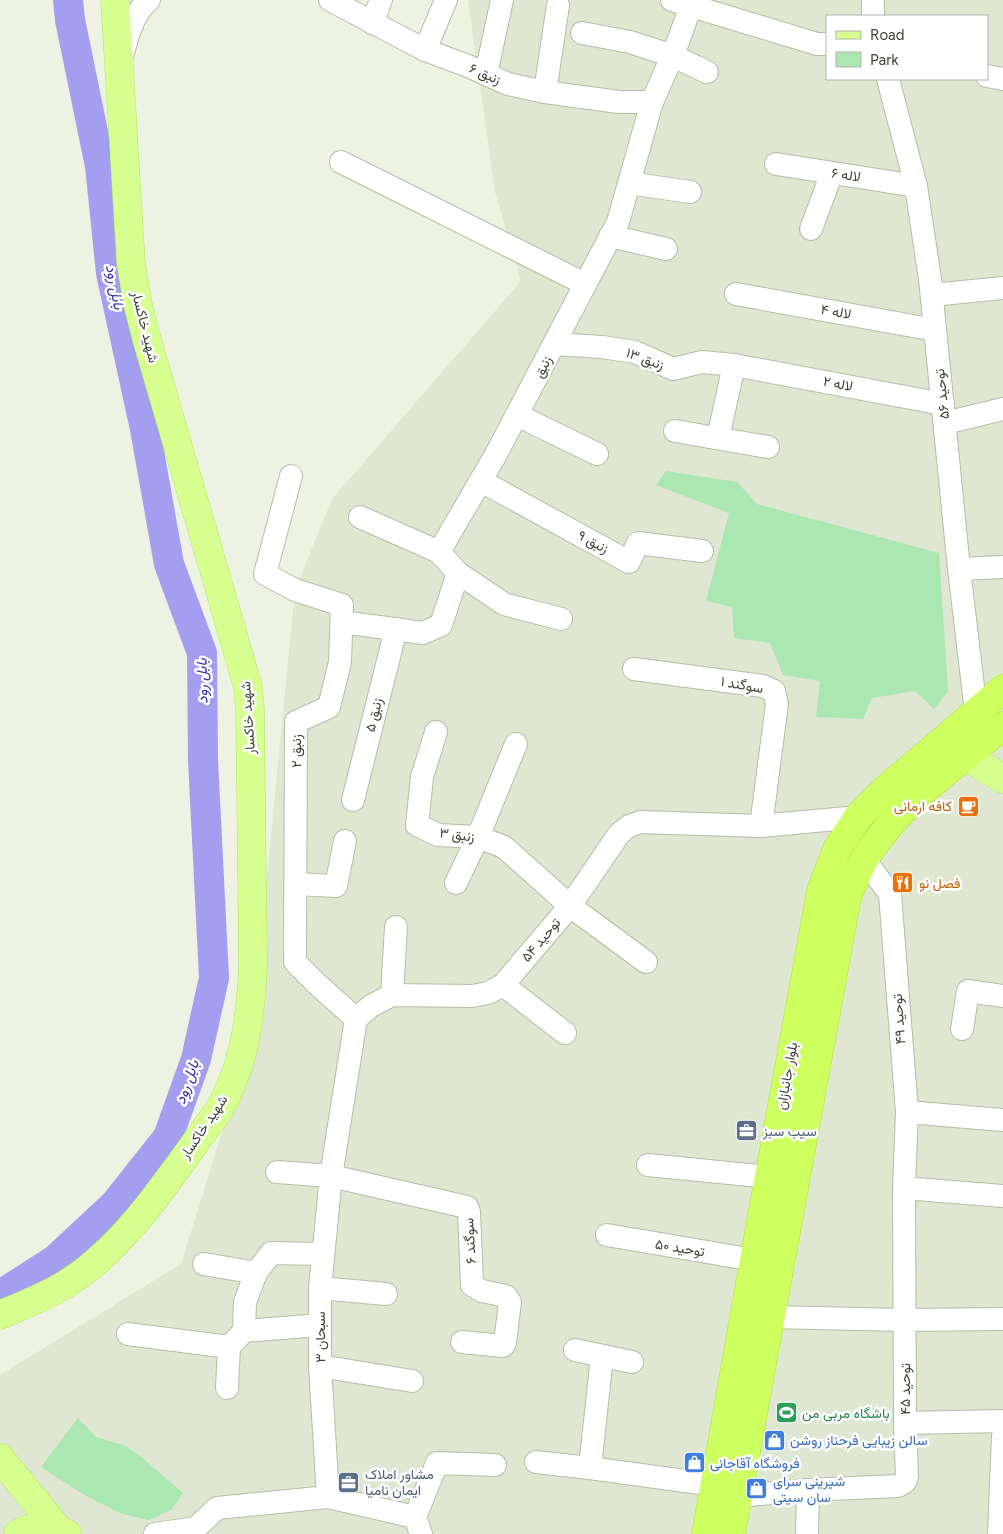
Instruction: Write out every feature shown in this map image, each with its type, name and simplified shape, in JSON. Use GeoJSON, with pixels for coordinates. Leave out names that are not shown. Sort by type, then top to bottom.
{"type":"FeatureCollection","features":[{"type":"Feature","properties":{"kind":"highway","name":"بلوار جانبازان"},"geometry":{"type":"LineString","coordinates":[[731,1534],[726,1491],[754,1260],[821,891],[837,849],[858,816],[886,789],[1003,689]]}},
{"type":"Feature","properties":{"kind":"highway","name":"بلوار جانبازان"},"geometry":{"type":"LineString","coordinates":[[706,1534],[726,1491],[770,1317],[847,897],[864,859],[894,819],[938,778],[1003,726]]}},
{"type":"Feature","properties":{"kind":"main road","name":"شهید خاکسار"},"geometry":{"type":"LineString","coordinates":[[0,1315],[69,1283],[103,1256],[146,1208],[225,1100],[243,1048],[250,1012],[254,963],[250,708],[248,688],[138,305],[131,264],[114,0]]}},
{"type":"Feature","properties":{"kind":"main road"},"geometry":{"type":"LineString","coordinates":[[966,756],[1003,779]]}},
{"type":"Feature","properties":{"kind":"main road"},"geometry":{"type":"LineString","coordinates":[[0,1458],[62,1531]]}},
{"type":"Feature","properties":{"kind":"main road"},"geometry":{"type":"LineString","coordinates":[[18,1534],[28,1528],[42,1526],[62,1531]]}},
{"type":"Feature","properties":{"kind":"street"},"geometry":{"type":"LineString","coordinates":[[119,67],[135,16],[149,0]]}},
{"type":"Feature","properties":{"kind":"street","name":"زنبق ۶"},"geometry":{"type":"LineString","coordinates":[[330,0],[425,50],[508,84],[545,92],[619,102],[652,102]]}},
{"type":"Feature","properties":{"kind":"street"},"geometry":{"type":"LineString","coordinates":[[372,23],[382,0]]}},
{"type":"Feature","properties":{"kind":"street"},"geometry":{"type":"LineString","coordinates":[[425,50],[446,0]]}},
{"type":"Feature","properties":{"kind":"street"},"geometry":{"type":"LineString","coordinates":[[486,74],[502,0]]}},
{"type":"Feature","properties":{"kind":"street"},"geometry":{"type":"LineString","coordinates":[[873,0],[873,15]]}},
{"type":"Feature","properties":{"kind":"street"},"geometry":{"type":"LineString","coordinates":[[685,2],[817,44],[826,44]]}},
{"type":"Feature","properties":{"kind":"street","name":"زنبق"},"geometry":{"type":"LineString","coordinates":[[439,552],[517,415],[618,222],[652,102],[673,56],[685,2]]}},
{"type":"Feature","properties":{"kind":"street"},"geometry":{"type":"LineString","coordinates":[[545,92],[558,4]]}},
{"type":"Feature","properties":{"kind":"street"},"geometry":{"type":"LineString","coordinates":[[582,34],[630,42],[673,56],[708,72]]}},
{"type":"Feature","properties":{"kind":"street"},"geometry":{"type":"LineString","coordinates":[[988,76],[1003,79]]}},
{"type":"Feature","properties":{"kind":"street","name":"توحید ۵۶"},"geometry":{"type":"LineString","coordinates":[[888,80],[916,186],[932,295],[959,569],[976,712]]}},
{"type":"Feature","properties":{"kind":"street"},"geometry":{"type":"LineString","coordinates":[[341,162],[585,284]]}},
{"type":"Feature","properties":{"kind":"street","name":"لاله ۶"},"geometry":{"type":"LineString","coordinates":[[776,164],[916,186]]}},
{"type":"Feature","properties":{"kind":"street"},"geometry":{"type":"LineString","coordinates":[[811,229],[832,173]]}},
{"type":"Feature","properties":{"kind":"street"},"geometry":{"type":"LineString","coordinates":[[629,183],[690,192]]}},
{"type":"Feature","properties":{"kind":"street"},"geometry":{"type":"LineString","coordinates":[[610,236],[666,249]]}},
{"type":"Feature","properties":{"kind":"street"},"geometry":{"type":"LineString","coordinates":[[932,295],[1003,288]]}},
{"type":"Feature","properties":{"kind":"street","name":"لاله ۴"},"geometry":{"type":"LineString","coordinates":[[736,294],[935,330]]}},
{"type":"Feature","properties":{"kind":"street","name":"زنبق ۱۳"},"geometry":{"type":"LineString","coordinates":[[554,344],[635,352],[673,370],[702,362],[734,365]]}},
{"type":"Feature","properties":{"kind":"street"},"geometry":{"type":"LineString","coordinates":[[718,438],[734,365]]}},
{"type":"Feature","properties":{"kind":"street","name":"لاله ۲"},"geometry":{"type":"LineString","coordinates":[[734,365],[944,413]]}},
{"type":"Feature","properties":{"kind":"street"},"geometry":{"type":"LineString","coordinates":[[944,413],[1003,409]]}},
{"type":"Feature","properties":{"kind":"street"},"geometry":{"type":"LineString","coordinates":[[517,415],[597,454]]}},
{"type":"Feature","properties":{"kind":"street"},"geometry":{"type":"LineString","coordinates":[[675,431],[768,447]]}},
{"type":"Feature","properties":{"kind":"street","name":"زنبق ۲"},"geometry":{"type":"LineString","coordinates":[[291,476],[265,574],[295,590],[342,605],[340,662],[329,707],[296,722],[294,962],[356,1019]]}},
{"type":"Feature","properties":{"kind":"street","name":"زنبق ۹"},"geometry":{"type":"LineString","coordinates":[[481,481],[629,562],[638,543],[702,551]]}},
{"type":"Feature","properties":{"kind":"street"},"geometry":{"type":"LineString","coordinates":[[360,517],[439,552],[458,574],[504,604],[561,618]]}},
{"type":"Feature","properties":{"kind":"street"},"geometry":{"type":"LineString","coordinates":[[959,569],[1003,567]]}},
{"type":"Feature","properties":{"kind":"street"},"geometry":{"type":"LineString","coordinates":[[342,622],[424,633],[442,625],[458,574]]}},
{"type":"Feature","properties":{"kind":"street","name":"زنبق ۵"},"geometry":{"type":"LineString","coordinates":[[352,800],[396,630]]}},
{"type":"Feature","properties":{"kind":"street","name":"سوگند ۱"},"geometry":{"type":"LineString","coordinates":[[634,669],[763,686],[774,691],[777,704],[761,826]]}},
{"type":"Feature","properties":{"kind":"street","name":"زنبق ۳"},"geometry":{"type":"LineString","coordinates":[[436,732],[422,777],[417,825],[438,835],[478,837],[504,848],[570,906],[646,962]]}},
{"type":"Feature","properties":{"kind":"street"},"geometry":{"type":"LineString","coordinates":[[456,883],[478,837],[516,744]]}},
{"type":"Feature","properties":{"kind":"street","name":"توحید ۵۴"},"geometry":{"type":"LineString","coordinates":[[356,1019],[371,1006],[392,995],[472,996],[488,993],[503,985],[570,906],[619,834],[629,826],[640,822],[761,826],[858,816]]}},
{"type":"Feature","properties":{"kind":"street"},"geometry":{"type":"LineString","coordinates":[[296,884],[336,886],[345,841]]}},
{"type":"Feature","properties":{"kind":"street","name":"توحید ۴۹"},"geometry":{"type":"LineString","coordinates":[[864,859],[890,894],[907,1112],[904,1188]]}},
{"type":"Feature","properties":{"kind":"street"},"geometry":{"type":"LineString","coordinates":[[392,995],[396,927]]}},
{"type":"Feature","properties":{"kind":"street"},"geometry":{"type":"LineString","coordinates":[[503,985],[565,1033]]}},
{"type":"Feature","properties":{"kind":"street"},"geometry":{"type":"LineString","coordinates":[[962,1029],[968,991],[1003,996]]}},
{"type":"Feature","properties":{"kind":"street"},"geometry":{"type":"LineString","coordinates":[[277,1172],[330,1176],[356,1019]]}},
{"type":"Feature","properties":{"kind":"street"},"geometry":{"type":"LineString","coordinates":[[907,1112],[1003,1120]]}},
{"type":"Feature","properties":{"kind":"street"},"geometry":{"type":"LineString","coordinates":[[648,1165],[769,1177]]}},
{"type":"Feature","properties":{"kind":"street","name":"سبحان ۳"},"geometry":{"type":"LineString","coordinates":[[328,1497],[320,1366],[320,1288],[330,1176]]}},
{"type":"Feature","properties":{"kind":"street","name":"سوگند ۶"},"geometry":{"type":"LineString","coordinates":[[330,1176],[467,1207],[472,1285],[482,1291],[506,1296],[510,1302],[506,1343],[504,1346],[462,1342]]}},
{"type":"Feature","properties":{"kind":"street"},"geometry":{"type":"LineString","coordinates":[[904,1188],[1003,1196]]}},
{"type":"Feature","properties":{"kind":"street","name":"توحید ۴۵"},"geometry":{"type":"LineString","coordinates":[[536,1462],[590,1468],[726,1491],[898,1486],[905,1482],[907,1476],[904,1188]]}},
{"type":"Feature","properties":{"kind":"street","name":"توحید ۵۰"},"geometry":{"type":"LineString","coordinates":[[607,1234],[754,1260]]}},
{"type":"Feature","properties":{"kind":"street"},"geometry":{"type":"LineString","coordinates":[[227,1388],[229,1347],[244,1331],[245,1302],[256,1273],[271,1253],[323,1254]]}},
{"type":"Feature","properties":{"kind":"street"},"geometry":{"type":"LineString","coordinates":[[204,1264],[256,1273]]}},
{"type":"Feature","properties":{"kind":"street"},"geometry":{"type":"LineString","coordinates":[[320,1288],[386,1294]]}},
{"type":"Feature","properties":{"kind":"street"},"geometry":{"type":"LineString","coordinates":[[770,1317],[905,1320],[1003,1319]]}},
{"type":"Feature","properties":{"kind":"street"},"geometry":{"type":"LineString","coordinates":[[244,1331],[320,1325]]}},
{"type":"Feature","properties":{"kind":"street"},"geometry":{"type":"LineString","coordinates":[[128,1334],[229,1347]]}},
{"type":"Feature","properties":{"kind":"street"},"geometry":{"type":"LineString","coordinates":[[575,1350],[632,1362]]}},
{"type":"Feature","properties":{"kind":"street"},"geometry":{"type":"LineString","coordinates":[[590,1468],[602,1356]]}},
{"type":"Feature","properties":{"kind":"street"},"geometry":{"type":"LineString","coordinates":[[320,1366],[412,1380]]}},
{"type":"Feature","properties":{"kind":"street"},"geometry":{"type":"LineString","coordinates":[[905,1423],[1003,1421]]}},
{"type":"Feature","properties":{"kind":"street"},"geometry":{"type":"LineString","coordinates":[[999,1534],[1003,1436]]}},
{"type":"Feature","properties":{"kind":"street"},"geometry":{"type":"LineString","coordinates":[[155,1534],[196,1531],[217,1508],[328,1497],[418,1526],[437,1463],[495,1465]]}},
{"type":"Feature","properties":{"kind":"street"},"geometry":{"type":"LineString","coordinates":[[807,1534],[808,1490]]}},
{"type":"Feature","properties":{"kind":"shaded area"},"geometry":{"type":"Polygon","coordinates":[[[468,0],[1003,0],[1003,1534],[0,1534],[0,1375],[181,1264],[251,1039],[295,590],[332,499],[521,281],[495,192],[468,0]]]}},
{"type":"Feature","properties":{"kind":"green space"},"geometry":{"type":"Polygon","coordinates":[[[666,471],[737,482],[757,504],[939,553],[948,691],[934,709],[915,691],[872,698],[863,719],[816,717],[820,681],[783,675],[770,643],[734,638],[732,607],[706,601],[729,513],[656,485],[666,471]]]}},
{"type":"Feature","properties":{"kind":"green space"},"geometry":{"type":"Polygon","coordinates":[[[78,1418],[96,1437],[126,1446],[183,1493],[171,1510],[149,1520],[122,1514],[86,1496],[41,1467],[78,1418]]]}},
{"type":"Feature","properties":{"kind":"waterway","name":"بابل رود"},"geometry":{"type":"LineString","coordinates":[[0,1295],[55,1260],[115,1204],[168,1137],[196,1059],[214,978],[203,760],[202,653],[169,564],[145,429],[111,273],[100,166],[70,20],[68,0]]}},
{"type":"Feature","properties":{"kind":"place","name":"کافه ارمانی"},"geometry":{"type":"Point","coordinates":[968,806]}},
{"type":"Feature","properties":{"kind":"place","name":"فصل نو"},"geometry":{"type":"Point","coordinates":[903,883]}},
{"type":"Feature","properties":{"kind":"place","name":"سیب سبز"},"geometry":{"type":"Point","coordinates":[747,1131]}},
{"type":"Feature","properties":{"kind":"place","name":"باشگاه مربی من"},"geometry":{"type":"Point","coordinates":[786,1413]}},
{"type":"Feature","properties":{"kind":"place","name":"سالن زیبایی فرحناز روشن"},"geometry":{"type":"Point","coordinates":[774,1440]}},
{"type":"Feature","properties":{"kind":"place","name":"فروشگاه آقاجانی"},"geometry":{"type":"Point","coordinates":[694,1463]}},
{"type":"Feature","properties":{"kind":"place","name":"مشاور املاک ایمان نامیا"},"geometry":{"type":"Point","coordinates":[349,1482]}},
{"type":"Feature","properties":{"kind":"place","name":"شیرینی سرای سان سیتی"},"geometry":{"type":"Point","coordinates":[757,1489]}}]}
